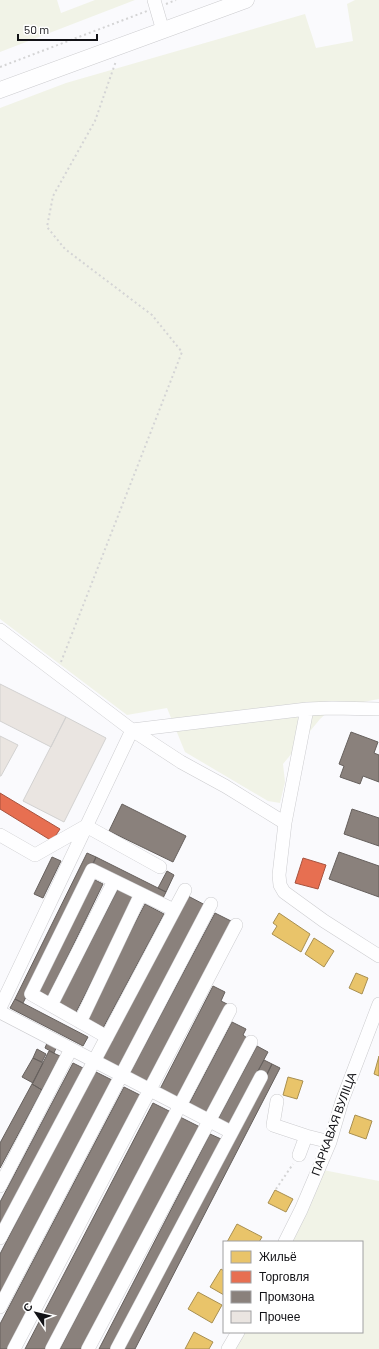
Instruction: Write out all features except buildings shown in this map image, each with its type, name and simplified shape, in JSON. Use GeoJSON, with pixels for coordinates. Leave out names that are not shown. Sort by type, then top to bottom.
{"type":"FeatureCollection","features":[{"type":"Feature","properties":{"kind":"main road"},"geometry":{"type":"LineString","coordinates":[[0,90],[246,0]]}},
{"type":"Feature","properties":{"kind":"street"},"geometry":{"type":"LineString","coordinates":[[155,4],[163,31]]}},
{"type":"Feature","properties":{"kind":"street"},"geometry":{"type":"LineString","coordinates":[[0,630],[132,730],[181,762],[225,786],[285,823]]}},
{"type":"Feature","properties":{"kind":"street"},"geometry":{"type":"LineString","coordinates":[[132,730],[307,709],[379,709]]}},
{"type":"Feature","properties":{"kind":"street"},"geometry":{"type":"LineString","coordinates":[[307,709],[285,823],[278,875],[280,885],[284,892],[324,921],[379,956]]}},
{"type":"Feature","properties":{"kind":"street"},"geometry":{"type":"LineString","coordinates":[[0,1008],[132,730]]}},
{"type":"Feature","properties":{"kind":"street"},"geometry":{"type":"LineString","coordinates":[[0,835],[34,855],[86,826]]}},
{"type":"Feature","properties":{"kind":"street"},"geometry":{"type":"LineString","coordinates":[[86,826],[160,867]]}},
{"type":"Feature","properties":{"kind":"street"},"geometry":{"type":"LineString","coordinates":[[107,1037],[31,994],[92,870],[174,910]]}},
{"type":"Feature","properties":{"kind":"street"},"geometry":{"type":"LineString","coordinates":[[51,1005],[114,881]]}},
{"type":"Feature","properties":{"kind":"street"},"geometry":{"type":"LineString","coordinates":[[0,1238],[185,890]]}},
{"type":"Feature","properties":{"kind":"street"},"geometry":{"type":"LineString","coordinates":[[80,1022],[141,894]]}},
{"type":"Feature","properties":{"kind":"street"},"geometry":{"type":"LineString","coordinates":[[0,1307],[211,904]]}},
{"type":"Feature","properties":{"kind":"street"},"geometry":{"type":"LineString","coordinates":[[14,1349],[236,925]]}},
{"type":"Feature","properties":{"kind":"street","name":"ПАРКАВАЯ ВУЛІЦА"},"geometry":{"type":"LineString","coordinates":[[286,1241],[301,1210],[330,1142],[342,1101],[379,1004]]}},
{"type":"Feature","properties":{"kind":"street"},"geometry":{"type":"LineString","coordinates":[[52,1349],[230,1010]]}},
{"type":"Feature","properties":{"kind":"street"},"geometry":{"type":"LineString","coordinates":[[0,1012],[231,1132]]}},
{"type":"Feature","properties":{"kind":"street"},"geometry":{"type":"LineString","coordinates":[[88,1349],[251,1042]]}},
{"type":"Feature","properties":{"kind":"street"},"geometry":{"type":"LineString","coordinates":[[0,1186],[71,1049]]}},
{"type":"Feature","properties":{"kind":"street"},"geometry":{"type":"LineString","coordinates":[[117,1349],[261,1077]]}},
{"type":"Feature","properties":{"kind":"street"},"geometry":{"type":"LineString","coordinates":[[277,1101],[273,1125],[330,1142]]}},
{"type":"Feature","properties":{"kind":"street"},"geometry":{"type":"LineString","coordinates":[[299,1155],[306,1136]]}},
{"type":"Feature","properties":{"kind":"street"},"geometry":{"type":"LineString","coordinates":[[228,1349],[237,1333]]}},
{"type":"Feature","properties":{"kind":"path"},"geometry":{"type":"LineString","coordinates":[[0,67],[155,4],[176,0]]}},
{"type":"Feature","properties":{"kind":"path"},"geometry":{"type":"LineString","coordinates":[[57,673],[182,352],[152,315],[65,249],[47,227],[53,196],[95,121],[121,46]]}},
{"type":"Feature","properties":{"kind":"path"},"geometry":{"type":"LineString","coordinates":[[276,1189],[299,1155]]}},
{"type":"Feature","properties":{"kind":"shaded area"},"geometry":{"type":"Polygon","coordinates":[[[0,0],[57,0],[61,13],[95,0],[135,0],[0,52],[0,0]]]}},
{"type":"Feature","properties":{"kind":"shaded area"},"geometry":{"type":"Polygon","coordinates":[[[355,0],[379,0],[379,699],[332,708],[320,719],[283,764],[285,782],[280,803],[268,801],[185,752],[167,708],[127,715],[0,619],[0,108],[66,83],[305,14],[316,48],[353,41],[347,4],[355,0]]]}},
{"type":"Feature","properties":{"kind":"shaded area"},"geometry":{"type":"Polygon","coordinates":[[[318,1169],[379,1181],[379,1349],[228,1349],[237,1333],[363,1333],[363,1241],[285,1241],[318,1169]]]}}]}
